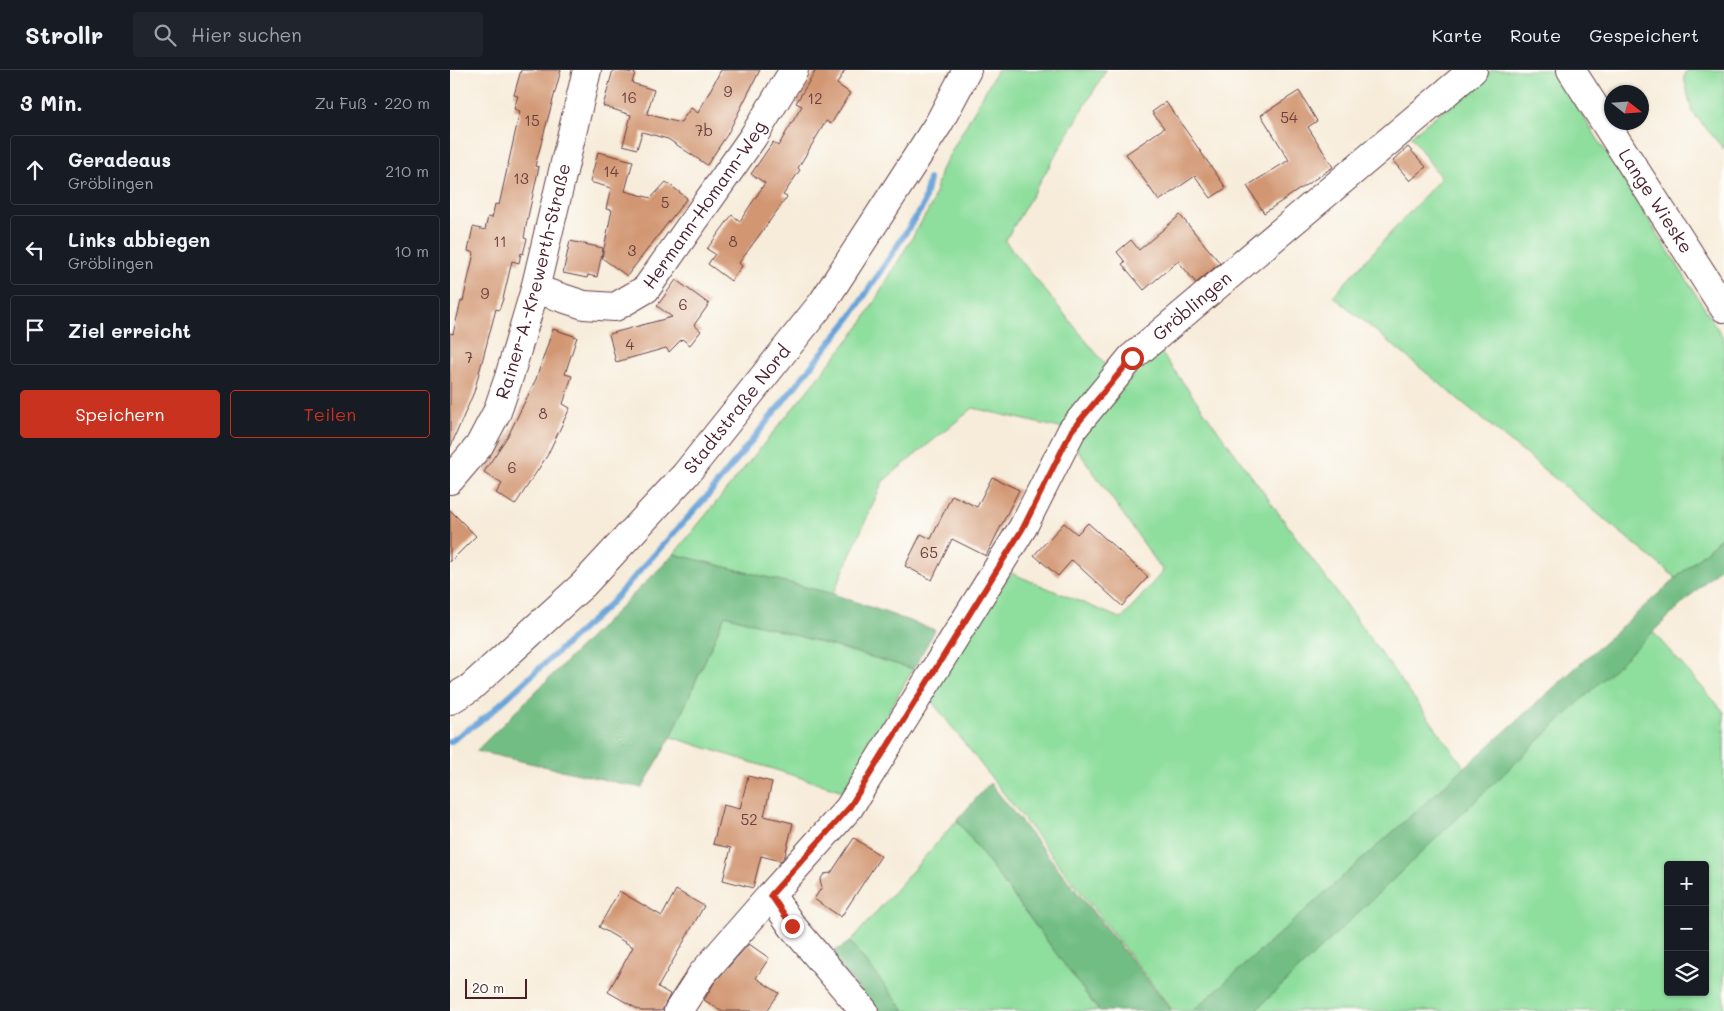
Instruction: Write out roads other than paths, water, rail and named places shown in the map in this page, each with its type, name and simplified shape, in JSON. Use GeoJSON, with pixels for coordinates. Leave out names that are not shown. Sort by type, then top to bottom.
{"type":"FeatureCollection","features":[{"type":"Feature","properties":{"kind":"street","name":"Rainer-A.-Krewerth-Straße"},"geometry":{"type":"LineString","coordinates":[[450,480],[479,446],[497,412],[536,289],[587,70]]}},
{"type":"Feature","properties":{"kind":"street","name":"Hermann-Homann-Weg"},"geometry":{"type":"LineString","coordinates":[[536,289],[584,305],[615,307],[646,289],[753,137],[794,70]]}},
{"type":"Feature","properties":{"kind":"street","name":"Stadtstraße Nord"},"geometry":{"type":"LineString","coordinates":[[450,700],[470,688],[583,585],[685,475],[823,302],[939,123],[967,70]]}},
{"type":"Feature","properties":{"kind":"street","name":"Gröblingen"},"geometry":{"type":"LineString","coordinates":[[678,1011],[702,974],[849,808],[1023,528],[1072,430],[1132,358],[1473,70]]}},
{"type":"Feature","properties":{"kind":"street","name":"Lange Wieske"},"geometry":{"type":"LineString","coordinates":[[1571,70],[1724,308]]}},
{"type":"Feature","properties":{"kind":"street"},"geometry":{"type":"LineString","coordinates":[[771,895],[792,926],[864,1011]]}},
{"type":"Feature","properties":{"kind":"waterway"},"geometry":{"type":"LineString","coordinates":[[450,742],[487,716],[609,605],[709,494],[850,318],[923,206],[929,179]]}}]}
